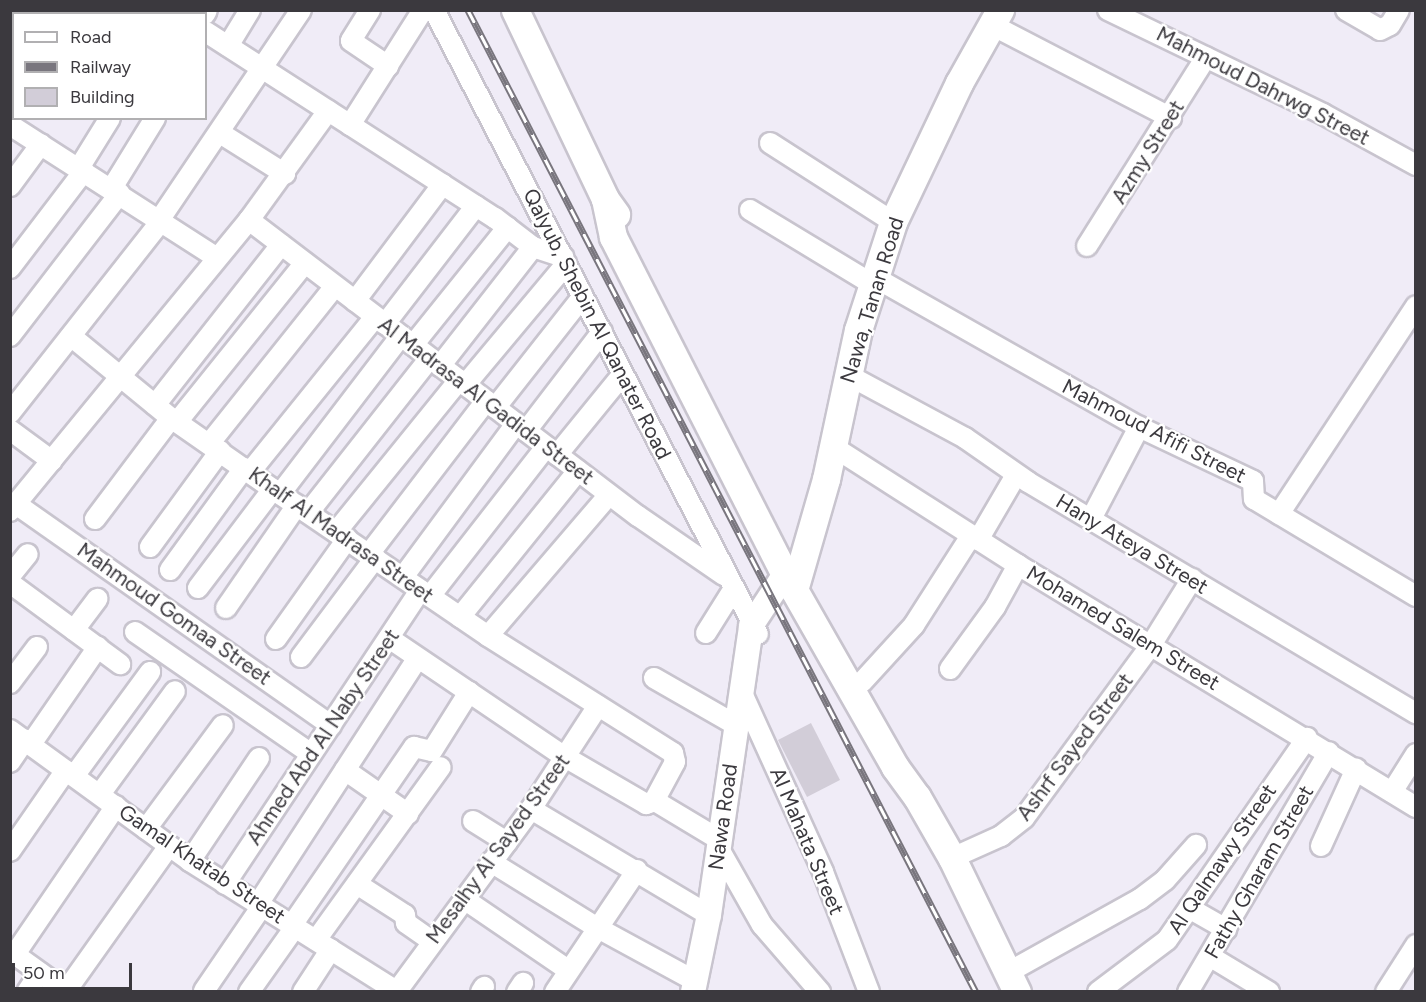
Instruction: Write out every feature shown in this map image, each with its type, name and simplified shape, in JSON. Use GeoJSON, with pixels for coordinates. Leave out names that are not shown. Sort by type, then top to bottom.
{"type":"FeatureCollection","features":[{"type":"Feature","properties":{"kind":"main road"},"geometry":{"type":"LineString","coordinates":[[515,10],[605,199],[613,237],[901,777],[917,797],[952,858],[1012,982]]}},
{"type":"Feature","properties":{"kind":"main road","name":"Nawa, Tanan Road"},"geometry":{"type":"LineString","coordinates":[[793,575],[809,538],[848,375],[873,281],[893,222],[995,17]]}},
{"type":"Feature","properties":{"kind":"main road"},"geometry":{"type":"LineString","coordinates":[[793,575],[862,682],[910,766],[917,797]]}},
{"type":"Feature","properties":{"kind":"street"},"geometry":{"type":"LineString","coordinates":[[228,46],[250,10]]}},
{"type":"Feature","properties":{"kind":"street"},"geometry":{"type":"LineString","coordinates":[[10,413],[160,220],[302,10]]}},
{"type":"Feature","properties":{"kind":"street"},"geometry":{"type":"LineString","coordinates":[[370,10],[351,41],[388,66]]}},
{"type":"Feature","properties":{"kind":"street"},"geometry":{"type":"LineString","coordinates":[[350,125],[423,10]]}},
{"type":"Feature","properties":{"kind":"street","name":"Qalyub, Shebin Al Qanater Road"},"geometry":{"type":"LineString","coordinates":[[434,10],[602,332],[730,583],[754,635]]}},
{"type":"Feature","properties":{"kind":"street","name":"Mahmoud Dahrwg Street"},"geometry":{"type":"LineString","coordinates":[[1108,10],[1206,57],[1416,165]]}},
{"type":"Feature","properties":{"kind":"street"},"geometry":{"type":"LineString","coordinates":[[1346,10],[1380,30],[1390,25],[1399,10]]}},
{"type":"Feature","properties":{"kind":"street"},"geometry":{"type":"LineString","coordinates":[[995,17],[1171,118]]}},
{"type":"Feature","properties":{"kind":"street"},"geometry":{"type":"LineString","coordinates":[[207,26],[228,46],[508,227],[533,248],[565,260],[462,383],[342,535],[276,639]]}},
{"type":"Feature","properties":{"kind":"street","name":"Azmy Street"},"geometry":{"type":"LineString","coordinates":[[1087,246],[1171,118],[1206,57]]}},
{"type":"Feature","properties":{"kind":"street"},"geometry":{"type":"LineString","coordinates":[[13,507],[249,220],[285,174],[328,111]]}},
{"type":"Feature","properties":{"kind":"street"},"geometry":{"type":"LineString","coordinates":[[10,268],[82,170],[109,120]]}},
{"type":"Feature","properties":{"kind":"street"},"geometry":{"type":"LineString","coordinates":[[10,336],[116,191],[154,120]]}},
{"type":"Feature","properties":{"kind":"street"},"geometry":{"type":"LineString","coordinates":[[22,125],[41,144],[217,258]]}},
{"type":"Feature","properties":{"kind":"street"},"geometry":{"type":"LineString","coordinates":[[220,133],[285,174]]}},
{"type":"Feature","properties":{"kind":"street"},"geometry":{"type":"LineString","coordinates":[[770,142],[893,222]]}},
{"type":"Feature","properties":{"kind":"street"},"geometry":{"type":"LineString","coordinates":[[10,186],[41,144]]}},
{"type":"Feature","properties":{"kind":"street"},"geometry":{"type":"LineString","coordinates":[[355,301],[443,184]]}},
{"type":"Feature","properties":{"kind":"street"},"geometry":{"type":"LineString","coordinates":[[170,570],[247,470],[380,320],[476,206]]}},
{"type":"Feature","properties":{"kind":"street","name":"Mahmoud Afifi Street"},"geometry":{"type":"LineString","coordinates":[[750,210],[873,281],[1139,427],[1253,482],[1256,485],[1253,498],[1416,596]]}},
{"type":"Feature","properties":{"kind":"street","name":"Al Madrasa Al Gadida Street"},"geometry":{"type":"LineString","coordinates":[[249,220],[609,495],[730,583]]}},
{"type":"Feature","properties":{"kind":"street"},"geometry":{"type":"LineString","coordinates":[[198,588],[276,491],[508,227]]}},
{"type":"Feature","properties":{"kind":"street"},"geometry":{"type":"LineString","coordinates":[[155,405],[281,245]]}},
{"type":"Feature","properties":{"kind":"street"},"geometry":{"type":"LineString","coordinates":[[226,608],[303,509],[435,362],[533,248]]}},
{"type":"Feature","properties":{"kind":"street"},"geometry":{"type":"LineString","coordinates":[[95,519],[305,263]]}},
{"type":"Feature","properties":{"kind":"street"},"geometry":{"type":"LineString","coordinates":[[150,547],[215,448],[335,286]]}},
{"type":"Feature","properties":{"kind":"street"},"geometry":{"type":"LineString","coordinates":[[301,657],[372,556],[491,405],[583,296]]}},
{"type":"Feature","properties":{"kind":"street"},"geometry":{"type":"LineString","coordinates":[[1279,514],[1416,306]]}},
{"type":"Feature","properties":{"kind":"street"},"geometry":{"type":"LineString","coordinates":[[403,578],[521,428],[602,332]]}},
{"type":"Feature","properties":{"kind":"street","name":"Khalf Al Madrasa Street"},"geometry":{"type":"LineString","coordinates":[[71,336],[119,378],[174,420],[276,491],[488,636],[673,753],[675,762],[654,801]]}},
{"type":"Feature","properties":{"kind":"street","name":"Ahmed Abd Al Naby Street"},"geometry":{"type":"LineString","coordinates":[[225,884],[389,638],[425,593],[551,451],[623,375]]}},
{"type":"Feature","properties":{"kind":"street","name":"Hany Ateya Street"},"geometry":{"type":"LineString","coordinates":[[848,375],[965,438],[1016,475],[1092,518],[1416,714]]}},
{"type":"Feature","properties":{"kind":"street"},"geometry":{"type":"LineString","coordinates":[[1092,518],[1139,427]]}},
{"type":"Feature","properties":{"kind":"street"},"geometry":{"type":"LineString","coordinates":[[10,430],[52,461]]}},
{"type":"Feature","properties":{"kind":"street","name":"Mohamed Salem Street"},"geometry":{"type":"LineString","coordinates":[[832,447],[1018,566],[1307,738],[1416,807]]}},
{"type":"Feature","properties":{"kind":"street"},"geometry":{"type":"LineString","coordinates":[[460,617],[578,471]]}},
{"type":"Feature","properties":{"kind":"street"},"geometry":{"type":"LineString","coordinates":[[862,682],[914,625],[1016,475]]}},
{"type":"Feature","properties":{"kind":"street"},"geometry":{"type":"LineString","coordinates":[[488,636],[609,495]]}},
{"type":"Feature","properties":{"kind":"street","name":"Mahmoud Gomaa Street"},"geometry":{"type":"LineString","coordinates":[[13,507],[331,725]]}},
{"type":"Feature","properties":{"kind":"street"},"geometry":{"type":"LineString","coordinates":[[28,554],[12,586],[120,664]]}},
{"type":"Feature","properties":{"kind":"street"},"geometry":{"type":"LineString","coordinates":[[950,669],[995,607],[1018,566]]}},
{"type":"Feature","properties":{"kind":"street","name":"Nawa Road"},"geometry":{"type":"LineString","coordinates":[[694,986],[709,915],[741,691],[754,635],[793,575]]}},
{"type":"Feature","properties":{"kind":"street","name":"Ashrf Sayed Street"},"geometry":{"type":"LineString","coordinates":[[952,858],[1001,836],[1024,818],[1151,645],[1192,579]]}},
{"type":"Feature","properties":{"kind":"street"},"geometry":{"type":"LineString","coordinates":[[706,633],[730,583]]}},
{"type":"Feature","properties":{"kind":"street"},"geometry":{"type":"LineString","coordinates":[[74,630],[97,598]]}},
{"type":"Feature","properties":{"kind":"street"},"geometry":{"type":"LineString","coordinates":[[135,632],[311,754]]}},
{"type":"Feature","properties":{"kind":"street"},"geometry":{"type":"LineString","coordinates":[[389,638],[565,757],[646,804],[654,801],[719,845],[762,925],[820,992]]}},
{"type":"Feature","properties":{"kind":"street"},"geometry":{"type":"LineString","coordinates":[[10,682],[37,647]]}},
{"type":"Feature","properties":{"kind":"street"},"geometry":{"type":"LineString","coordinates":[[10,762],[22,738],[98,647]]}},
{"type":"Feature","properties":{"kind":"street"},"geometry":{"type":"LineString","coordinates":[[204,991],[418,658]]}},
{"type":"Feature","properties":{"kind":"street"},"geometry":{"type":"LineString","coordinates":[[10,851],[150,672]]}},
{"type":"Feature","properties":{"kind":"street"},"geometry":{"type":"LineString","coordinates":[[654,678],[736,725]]}},
{"type":"Feature","properties":{"kind":"street"},"geometry":{"type":"LineString","coordinates":[[169,846],[66,991],[13,952],[175,691]]}},
{"type":"Feature","properties":{"kind":"street","name":"Al Mahata Street"},"geometry":{"type":"LineString","coordinates":[[741,691],[814,852],[869,992]]}},
{"type":"Feature","properties":{"kind":"street"},"geometry":{"type":"LineString","coordinates":[[249,992],[414,747],[432,751],[470,692]]}},
{"type":"Feature","properties":{"kind":"street","name":"Mesalhy Al Sayed Street"},"geometry":{"type":"LineString","coordinates":[[398,991],[432,941],[531,809],[598,706]]}},
{"type":"Feature","properties":{"kind":"street"},"geometry":{"type":"LineString","coordinates":[[146,829],[223,725]]}},
{"type":"Feature","properties":{"kind":"street","name":"Gamal Khatab Street"},"geometry":{"type":"LineString","coordinates":[[22,738],[190,861],[398,991]]}},
{"type":"Feature","properties":{"kind":"street","name":"Al Qalmawy Street"},"geometry":{"type":"LineString","coordinates":[[1098,992],[1167,940],[1307,738]]}},
{"type":"Feature","properties":{"kind":"street","name":"Fathy Gharam Street"},"geometry":{"type":"LineString","coordinates":[[1188,992],[1211,957],[1329,752]]}},
{"type":"Feature","properties":{"kind":"street"},"geometry":{"type":"LineString","coordinates":[[1392,792],[1416,754]]}},
{"type":"Feature","properties":{"kind":"street"},"geometry":{"type":"LineString","coordinates":[[190,861],[259,758]]}},
{"type":"Feature","properties":{"kind":"street"},"geometry":{"type":"LineString","coordinates":[[303,992],[324,945],[357,884],[441,766]]}},
{"type":"Feature","properties":{"kind":"street"},"geometry":{"type":"LineString","coordinates":[[1321,846],[1356,769]]}},
{"type":"Feature","properties":{"kind":"street"},"geometry":{"type":"LineString","coordinates":[[345,770],[408,814]]}},
{"type":"Feature","properties":{"kind":"street"},"geometry":{"type":"LineString","coordinates":[[531,809],[637,870],[709,915]]}},
{"type":"Feature","properties":{"kind":"street"},"geometry":{"type":"LineString","coordinates":[[473,821],[507,842]]}},
{"type":"Feature","properties":{"kind":"street"},"geometry":{"type":"LineString","coordinates":[[1012,982],[1140,899],[1165,880],[1196,845]]}},
{"type":"Feature","properties":{"kind":"street"},"geometry":{"type":"LineString","coordinates":[[491,862],[694,986]]}},
{"type":"Feature","properties":{"kind":"street"},"geometry":{"type":"LineString","coordinates":[[555,992],[596,927],[637,870]]}},
{"type":"Feature","properties":{"kind":"street"},"geometry":{"type":"LineString","coordinates":[[357,884],[405,915],[406,924],[432,941]]}},
{"type":"Feature","properties":{"kind":"street"},"geometry":{"type":"LineString","coordinates":[[464,899],[568,970]]}},
{"type":"Feature","properties":{"kind":"street"},"geometry":{"type":"LineString","coordinates":[[1189,908],[1226,929]]}},
{"type":"Feature","properties":{"kind":"street"},"geometry":{"type":"LineString","coordinates":[[1386,992],[1416,945]]}},
{"type":"Feature","properties":{"kind":"street"},"geometry":{"type":"LineString","coordinates":[[1211,957],[1269,992]]}},
{"type":"Feature","properties":{"kind":"street"},"geometry":{"type":"LineString","coordinates":[[27,992],[40,973]]}},
{"type":"Feature","properties":{"kind":"building"},"geometry":{"type":"Polygon","coordinates":[[[811,723],[840,780],[807,797],[778,740],[811,723]]]}},
{"type":"Feature","properties":{"kind":"railway"},"geometry":{"type":"LineString","coordinates":[[468,10],[976,992]]}}]}
